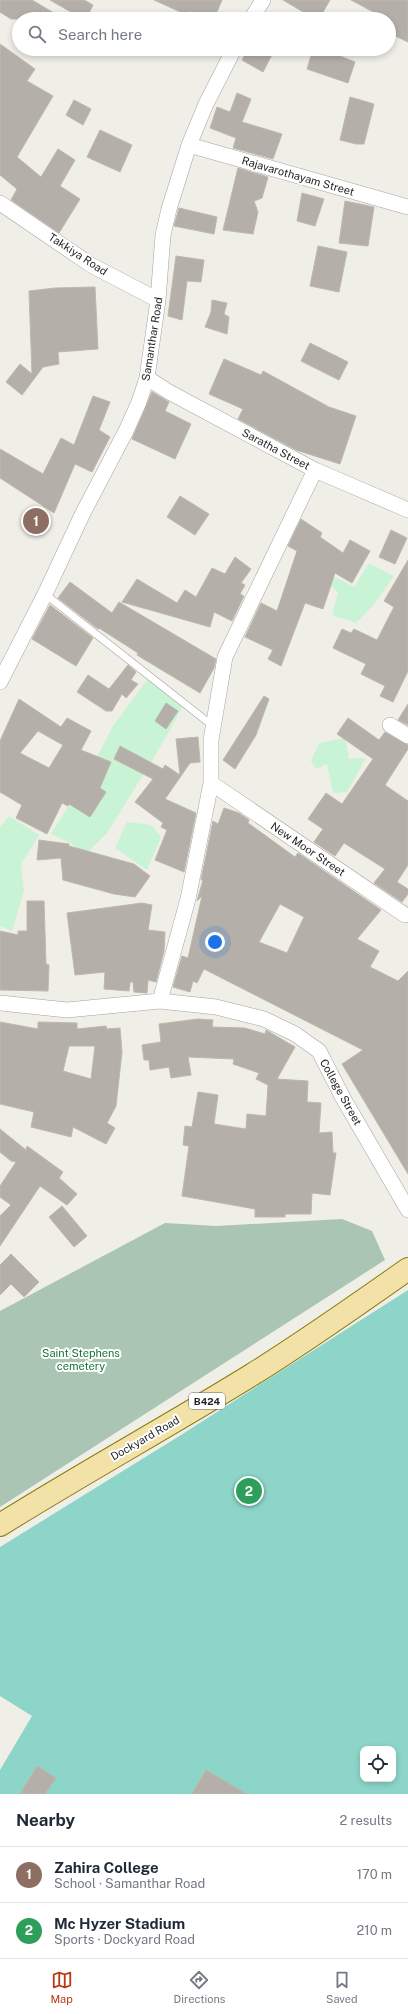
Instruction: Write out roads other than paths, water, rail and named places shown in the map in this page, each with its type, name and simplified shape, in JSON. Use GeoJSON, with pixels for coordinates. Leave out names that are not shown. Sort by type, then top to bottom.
{"type":"FeatureCollection","features":[{"type":"Feature","properties":{"kind":"main road","name":"Dockyard Road"},"geometry":{"type":"LineString","coordinates":[[0,1525],[252,1374],[328,1325],[408,1268]]}},
{"type":"Feature","properties":{"kind":"street"},"geometry":{"type":"LineString","coordinates":[[255,12],[263,0]]}},
{"type":"Feature","properties":{"kind":"street","name":"Samanthar Road"},"geometry":{"type":"LineString","coordinates":[[0,682],[45,594],[83,513],[126,431],[147,378],[158,300],[163,235],[169,209],[189,145],[206,104],[230,56]]}},
{"type":"Feature","properties":{"kind":"street","name":"Rajavarothayam Street"},"geometry":{"type":"LineString","coordinates":[[189,145],[408,207]]}},
{"type":"Feature","properties":{"kind":"street","name":"Takkiya Road"},"geometry":{"type":"LineString","coordinates":[[0,203],[91,265],[158,300]]}},
{"type":"Feature","properties":{"kind":"street","name":"Saratha Street"},"geometry":{"type":"LineString","coordinates":[[147,378],[169,392],[315,470],[408,510]]}},
{"type":"Feature","properties":{"kind":"street"},"geometry":{"type":"LineString","coordinates":[[160,1001],[188,899],[211,783],[211,740],[225,657],[315,470]]}},
{"type":"Feature","properties":{"kind":"street"},"geometry":{"type":"LineString","coordinates":[[390,725],[408,736]]}},
{"type":"Feature","properties":{"kind":"street","name":"New Moor Street"},"geometry":{"type":"LineString","coordinates":[[211,783],[407,917]]}},
{"type":"Feature","properties":{"kind":"street","name":"College Street"},"geometry":{"type":"LineString","coordinates":[[0,1003],[67,1010],[160,1001],[216,1007],[264,1019],[295,1034],[319,1051],[343,1098],[408,1210]]}},
{"type":"Feature","properties":{"kind":"lane"},"geometry":{"type":"LineString","coordinates":[[45,594],[213,726]]}},
{"type":"Feature","properties":{"kind":"place","name":"Zahira College"},"geometry":{"type":"Point","coordinates":[36,521]}},
{"type":"Feature","properties":{"kind":"place","name":"Mc Hyzer Stadium"},"geometry":{"type":"Point","coordinates":[249,1491]}},
{"type":"Feature","properties":{"kind":"park label","name":"Saint Stephens cemetery"},"geometry":{"type":"Point","coordinates":[81,1359]}}]}
